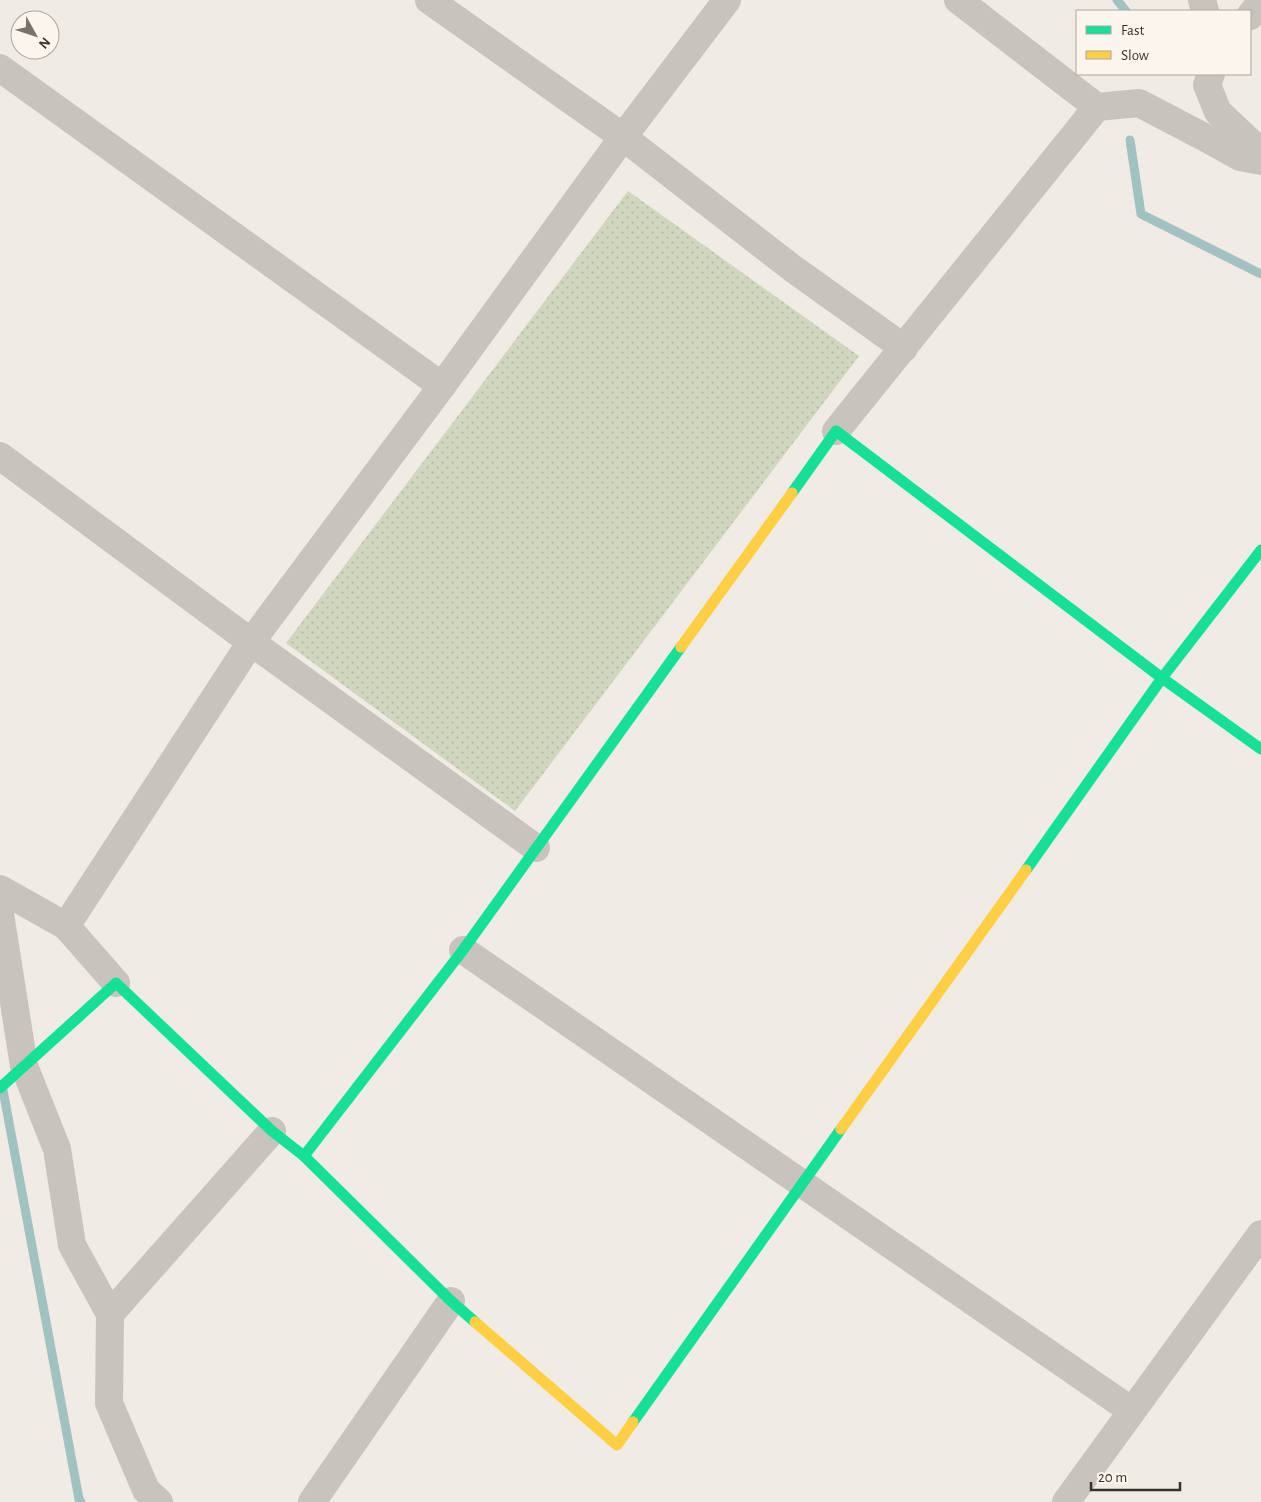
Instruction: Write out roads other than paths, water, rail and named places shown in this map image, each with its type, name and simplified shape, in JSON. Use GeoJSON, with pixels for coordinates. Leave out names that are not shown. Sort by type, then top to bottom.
{"type":"FeatureCollection","features":[{"type":"Feature","properties":{"kind":"street"},"geometry":{"type":"LineString","coordinates":[[430,0],[623,137],[792,268],[904,348]]}},
{"type":"Feature","properties":{"kind":"street"},"geometry":{"type":"LineString","coordinates":[[66,926],[251,642],[442,386],[623,137],[727,0]]}},
{"type":"Feature","properties":{"kind":"street"},"geometry":{"type":"LineString","coordinates":[[958,0],[1097,107],[1139,103],[1240,158],[1261,161]]}},
{"type":"Feature","properties":{"kind":"street"},"geometry":{"type":"LineString","coordinates":[[1251,15],[1261,2]]}},
{"type":"Feature","properties":{"kind":"street"},"geometry":{"type":"LineString","coordinates":[[0,68],[442,386]]}},
{"type":"Feature","properties":{"kind":"street"},"geometry":{"type":"LineString","coordinates":[[1211,75],[1207,85],[1218,112],[1261,152]]}},
{"type":"Feature","properties":{"kind":"street"},"geometry":{"type":"LineString","coordinates":[[304,1156],[463,950],[836,431],[1097,107]]}},
{"type":"Feature","properties":{"kind":"street"},"geometry":{"type":"LineString","coordinates":[[836,431],[1162,678],[1261,749]]}},
{"type":"Feature","properties":{"kind":"street"},"geometry":{"type":"LineString","coordinates":[[0,456],[251,642],[536,848]]}},
{"type":"Feature","properties":{"kind":"street"},"geometry":{"type":"LineString","coordinates":[[0,889],[66,926],[116,983],[272,1131],[304,1156],[451,1301],[617,1444],[1162,678],[1261,550]]}},
{"type":"Feature","properties":{"kind":"street"},"geometry":{"type":"LineString","coordinates":[[0,914],[24,1066],[57,1150],[72,1244],[110,1314],[109,1403],[147,1498]]}},
{"type":"Feature","properties":{"kind":"street"},"geometry":{"type":"LineString","coordinates":[[463,950],[1132,1411]]}},
{"type":"Feature","properties":{"kind":"street"},"geometry":{"type":"LineString","coordinates":[[0,1088],[116,983]]}},
{"type":"Feature","properties":{"kind":"street"},"geometry":{"type":"LineString","coordinates":[[110,1314],[272,1131]]}},
{"type":"Feature","properties":{"kind":"street"},"geometry":{"type":"LineString","coordinates":[[1066,1502],[1261,1234]]}},
{"type":"Feature","properties":{"kind":"street"},"geometry":{"type":"LineString","coordinates":[[312,1502],[451,1301]]}},
{"type":"Feature","properties":{"kind":"waterway"},"geometry":{"type":"LineString","coordinates":[[1117,0],[1125,10]]}},
{"type":"Feature","properties":{"kind":"waterway"},"geometry":{"type":"LineString","coordinates":[[1130,140],[1141,214],[1261,274]]}},
{"type":"Feature","properties":{"kind":"waterway"},"geometry":{"type":"LineString","coordinates":[[3,1090],[81,1502]]}}]}
